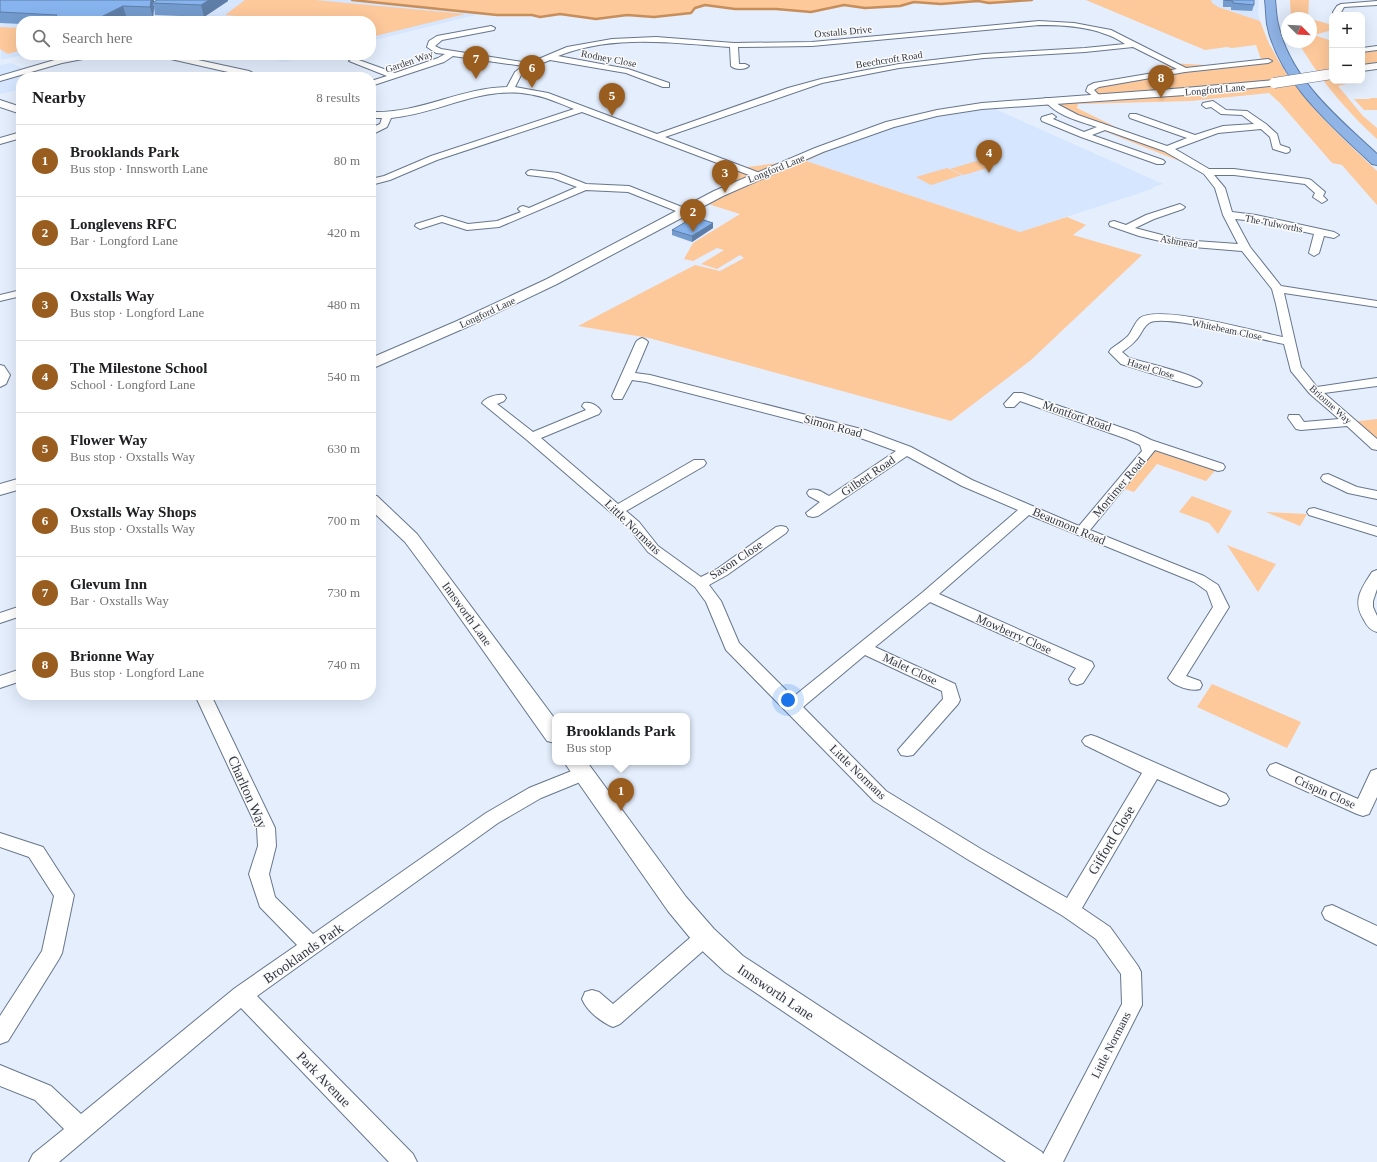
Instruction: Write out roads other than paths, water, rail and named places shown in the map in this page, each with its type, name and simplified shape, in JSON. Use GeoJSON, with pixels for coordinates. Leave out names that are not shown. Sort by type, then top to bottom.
{"type":"FeatureCollection","features":[{"type":"Feature","properties":{"kind":"highway"},"geometry":{"type":"LineString","coordinates":[[1270,0],[1270,14],[1274,30],[1279,45],[1291,69],[1321,107],[1377,161]]}},
{"type":"Feature","properties":{"kind":"highway"},"geometry":{"type":"LineString","coordinates":[[1306,68],[1323,91],[1377,146]]}},
{"type":"Feature","properties":{"kind":"street"},"geometry":{"type":"LineString","coordinates":[[1335,10],[1343,5],[1377,3]]}},
{"type":"Feature","properties":{"kind":"street","name":"Oxstalls Drive"},"geometry":{"type":"LineString","coordinates":[[510,89],[511,84],[518,74],[530,65],[548,57],[570,49],[591,44],[632,39],[656,39],[734,45],[833,43],[928,32],[1058,23],[1096,28],[1185,70]]}},
{"type":"Feature","properties":{"kind":"street"},"geometry":{"type":"LineString","coordinates":[[492,28],[481,28],[440,38],[432,43],[431,47],[452,53],[530,65]]}},
{"type":"Feature","properties":{"kind":"street"},"geometry":{"type":"LineString","coordinates":[[734,45],[735,66],[745,66]]}},
{"type":"Feature","properties":{"kind":"street","name":"Beechcroft Road"},"geometry":{"type":"LineString","coordinates":[[657,137],[791,90],[821,81],[856,74],[899,66],[984,56],[1132,45]]}},
{"type":"Feature","properties":{"kind":"street"},"geometry":{"type":"LineString","coordinates":[[1365,50],[1375,49]]}},
{"type":"Feature","properties":{"kind":"street","name":"Garden Way"},"geometry":{"type":"LineString","coordinates":[[376,82],[441,60],[452,53]]}},
{"type":"Feature","properties":{"kind":"street","name":"Rodney Close"},"geometry":{"type":"LineString","coordinates":[[548,57],[628,71],[670,85]]}},
{"type":"Feature","properties":{"kind":"street"},"geometry":{"type":"LineString","coordinates":[[25,72],[69,60]]}},
{"type":"Feature","properties":{"kind":"street"},"geometry":{"type":"LineString","coordinates":[[186,60],[236,72]]}},
{"type":"Feature","properties":{"kind":"street"},"geometry":{"type":"LineString","coordinates":[[353,61],[396,76]]}},
{"type":"Feature","properties":{"kind":"street","name":"Longford Lane"},"geometry":{"type":"LineString","coordinates":[[1097,97],[1090,91],[1091,88],[1097,85],[1185,70],[1268,61]]}},
{"type":"Feature","properties":{"kind":"street"},"geometry":{"type":"LineString","coordinates":[[1365,68],[1377,66]]}},
{"type":"Feature","properties":{"kind":"street","name":"Longford Lane"},"geometry":{"type":"LineString","coordinates":[[376,362],[556,280],[684,211],[757,175],[846,139],[913,118],[979,106],[1048,100],[1186,92],[1274,83],[1329,74]]}},
{"type":"Feature","properties":{"kind":"street"},"geometry":{"type":"LineString","coordinates":[[0,79],[16,75]]}},
{"type":"Feature","properties":{"kind":"street"},"geometry":{"type":"LineString","coordinates":[[376,115],[387,116],[416,112],[474,94],[510,89],[545,94],[757,175]]}},
{"type":"Feature","properties":{"kind":"street","name":"Brionne Way"},"geometry":{"type":"LineString","coordinates":[[1048,100],[1056,107],[1075,117],[1167,149],[1208,172],[1220,188],[1228,215],[1245,248],[1277,289],[1282,304],[1288,341],[1295,368],[1314,391],[1377,446]]}},
{"type":"Feature","properties":{"kind":"street"},"geometry":{"type":"LineString","coordinates":[[0,103],[16,109]]}},
{"type":"Feature","properties":{"kind":"street"},"geometry":{"type":"LineString","coordinates":[[1214,104],[1224,112],[1244,113],[1254,111]]}},
{"type":"Feature","properties":{"kind":"street"},"geometry":{"type":"LineString","coordinates":[[376,181],[432,158],[458,152],[582,108]]}},
{"type":"Feature","properties":{"kind":"street"},"geometry":{"type":"LineString","coordinates":[[1244,113],[1263,126],[1274,136],[1272,148],[1286,150]]}},
{"type":"Feature","properties":{"kind":"street"},"geometry":{"type":"LineString","coordinates":[[376,129],[384,125],[387,116]]}},
{"type":"Feature","properties":{"kind":"street"},"geometry":{"type":"LineString","coordinates":[[1133,116],[1146,117],[1195,138]]}},
{"type":"Feature","properties":{"kind":"street"},"geometry":{"type":"LineString","coordinates":[[1045,119],[1084,135],[1160,162]]}},
{"type":"Feature","properties":{"kind":"street"},"geometry":{"type":"LineString","coordinates":[[1167,149],[1212,132],[1234,128],[1263,126]]}},
{"type":"Feature","properties":{"kind":"street"},"geometry":{"type":"LineString","coordinates":[[1084,135],[1106,127]]}},
{"type":"Feature","properties":{"kind":"street"},"geometry":{"type":"LineString","coordinates":[[0,141],[16,136]]}},
{"type":"Feature","properties":{"kind":"street"},"geometry":{"type":"LineString","coordinates":[[412,167],[425,171]]}},
{"type":"Feature","properties":{"kind":"street"},"geometry":{"type":"LineString","coordinates":[[1208,172],[1241,172],[1310,181],[1320,192],[1318,198]]}},
{"type":"Feature","properties":{"kind":"street"},"geometry":{"type":"LineString","coordinates":[[531,173],[555,175],[585,188],[629,190],[684,211]]}},
{"type":"Feature","properties":{"kind":"street"},"geometry":{"type":"LineString","coordinates":[[420,226],[445,217],[465,229],[499,224],[526,211],[585,188]]}},
{"type":"Feature","properties":{"kind":"street"},"geometry":{"type":"LineString","coordinates":[[1127,228],[1181,204],[1191,210]]}},
{"type":"Feature","properties":{"kind":"street","name":"The Tulworths"},"geometry":{"type":"LineString","coordinates":[[1228,215],[1256,218],[1334,235]]}},
{"type":"Feature","properties":{"kind":"street","name":"Ashmead"},"geometry":{"type":"LineString","coordinates":[[1114,224],[1142,234],[1181,243],[1245,248]]}},
{"type":"Feature","properties":{"kind":"street","name":"The Tulworths"},"geometry":{"type":"LineString","coordinates":[[1312,249],[1320,232]]}},
{"type":"Feature","properties":{"kind":"street"},"geometry":{"type":"LineString","coordinates":[[1277,289],[1324,293],[1377,304]]}},
{"type":"Feature","properties":{"kind":"street"},"geometry":{"type":"LineString","coordinates":[[0,298],[16,294]]}},
{"type":"Feature","properties":{"kind":"street","name":"Whitebeam Close"},"geometry":{"type":"LineString","coordinates":[[1144,321],[1166,312],[1260,336],[1288,341]]}},
{"type":"Feature","properties":{"kind":"street","name":"Hazel Close"},"geometry":{"type":"LineString","coordinates":[[1144,321],[1132,338],[1115,352],[1125,361],[1190,379]]}},
{"type":"Feature","properties":{"kind":"street"},"geometry":{"type":"LineString","coordinates":[[618,396],[642,342]]}},
{"type":"Feature","properties":{"kind":"street"},"geometry":{"type":"LineString","coordinates":[[0,369],[4,375],[0,383]]}},
{"type":"Feature","properties":{"kind":"street","name":"Simon Road"},"geometry":{"type":"LineString","coordinates":[[628,376],[646,378],[860,433],[906,450],[967,483],[1028,509]]}},
{"type":"Feature","properties":{"kind":"street"},"geometry":{"type":"LineString","coordinates":[[1314,391],[1374,380]]}},
{"type":"Feature","properties":{"kind":"street","name":"Montfort Road"},"geometry":{"type":"LineString","coordinates":[[1010,404],[1018,396],[1132,436],[1146,443]]}},
{"type":"Feature","properties":{"kind":"street","name":"Little Normans"},"geometry":{"type":"LineString","coordinates":[[488,403],[532,438],[634,525],[653,549],[700,584],[713,601],[732,646],[880,796],[974,854],[1070,910],[1103,933],[1131,972],[1132,1005],[1051,1162]]}},
{"type":"Feature","properties":{"kind":"street"},"geometry":{"type":"LineString","coordinates":[[532,438],[595,412],[588,406]]}},
{"type":"Feature","properties":{"kind":"street"},"geometry":{"type":"LineString","coordinates":[[1294,418],[1301,426],[1351,422]]}},
{"type":"Feature","properties":{"kind":"street","name":"Mortimer Road"},"geometry":{"type":"LineString","coordinates":[[1146,443],[1218,467]]}},
{"type":"Feature","properties":{"kind":"street","name":"Mortimer Road"},"geometry":{"type":"LineString","coordinates":[[1080,532],[1149,451],[1146,443]]}},
{"type":"Feature","properties":{"kind":"street","name":"Gilbert Road"},"geometry":{"type":"LineString","coordinates":[[813,513],[906,450]]}},
{"type":"Feature","properties":{"kind":"street"},"geometry":{"type":"LineString","coordinates":[[617,510],[699,463]]}},
{"type":"Feature","properties":{"kind":"street"},"geometry":{"type":"LineString","coordinates":[[670,464],[683,472]]}},
{"type":"Feature","properties":{"kind":"street"},"geometry":{"type":"LineString","coordinates":[[1328,478],[1353,490],[1377,494]]}},
{"type":"Feature","properties":{"kind":"street"},"geometry":{"type":"LineString","coordinates":[[0,490],[16,485]]}},
{"type":"Feature","properties":{"kind":"street","name":"Gilbert Road"},"geometry":{"type":"LineString","coordinates":[[814,493],[831,502]]}},
{"type":"Feature","properties":{"kind":"street","name":"Innsworth Lane"},"geometry":{"type":"LineString","coordinates":[[376,505],[411,538],[552,731]]}},
{"type":"Feature","properties":{"kind":"street","name":"Beaumont Road"},"geometry":{"type":"LineString","coordinates":[[792,707],[928,595],[1028,509],[1080,532],[1199,579],[1213,588],[1221,607],[1176,678],[1194,685]]}},
{"type":"Feature","properties":{"kind":"street"},"geometry":{"type":"LineString","coordinates":[[1314,512],[1377,532]]}},
{"type":"Feature","properties":{"kind":"street","name":"Saxon Close"},"geometry":{"type":"LineString","coordinates":[[700,584],[722,572],[778,536]]}},
{"type":"Feature","properties":{"kind":"street"},"geometry":{"type":"LineString","coordinates":[[1377,575],[1365,599],[1365,610],[1377,626]]}},
{"type":"Feature","properties":{"kind":"street","name":"Mowberry Close"},"geometry":{"type":"LineString","coordinates":[[928,595],[1086,666],[1077,678]]}},
{"type":"Feature","properties":{"kind":"street","name":"Malet Close"},"geometry":{"type":"LineString","coordinates":[[864,648],[949,688],[952,700],[907,750]]}},
{"type":"Feature","properties":{"kind":"street"},"geometry":{"type":"LineString","coordinates":[[0,682],[16,677]]}},
{"type":"Feature","properties":{"kind":"street","name":"Charlton Way"},"geometry":{"type":"LineString","coordinates":[[205,700],[266,828],[267,846],[259,874],[267,901],[312,946]]}},
{"type":"Feature","properties":{"kind":"street"},"geometry":{"type":"LineString","coordinates":[[1091,741],[1220,799]]}},
{"type":"Feature","properties":{"kind":"street","name":"Innsworth Lane"},"geometry":{"type":"LineString","coordinates":[[580,768],[677,904],[705,937],[734,964],[1032,1162]]}},
{"type":"Feature","properties":{"kind":"street","name":"Brooklands Park"},"geometry":{"type":"LineString","coordinates":[[41,1162],[242,996],[492,818],[580,768]]}},
{"type":"Feature","properties":{"kind":"street","name":"Gifford Close"},"geometry":{"type":"LineString","coordinates":[[1070,910],[1153,770]]}},
{"type":"Feature","properties":{"kind":"street","name":"Crispin Close"},"geometry":{"type":"LineString","coordinates":[[1276,770],[1363,809],[1377,776]]}},
{"type":"Feature","properties":{"kind":"street"},"geometry":{"type":"LineString","coordinates":[[0,840],[36,852],[64,894],[52,953],[0,1034]]}},
{"type":"Feature","properties":{"kind":"street"},"geometry":{"type":"LineString","coordinates":[[1332,913],[1377,936]]}},
{"type":"Feature","properties":{"kind":"street"},"geometry":{"type":"LineString","coordinates":[[592,999],[612,1018],[705,937]]}},
{"type":"Feature","properties":{"kind":"street","name":"Park Avenue"},"geometry":{"type":"LineString","coordinates":[[242,996],[405,1162]]}},
{"type":"Feature","properties":{"kind":"street"},"geometry":{"type":"LineString","coordinates":[[0,1075],[43,1093],[80,1129]]}},
{"type":"Feature","properties":{"kind":"waterway"},"geometry":{"type":"LineString","coordinates":[[352,0],[497,15],[532,15],[540,17],[560,14],[596,19],[627,15],[654,17],[691,13],[695,8],[705,5],[735,9],[776,9],[811,12],[844,5],[865,8],[900,6],[914,2],[941,4],[978,1],[989,3],[1032,0]]}},
{"type":"Feature","properties":{"kind":"place","name":"Glevum Inn"},"geometry":{"type":"Point","coordinates":[476,79]}},
{"type":"Feature","properties":{"kind":"place","name":"Oxstalls Way Shops"},"geometry":{"type":"Point","coordinates":[532,88]}},
{"type":"Feature","properties":{"kind":"place","name":"Brionne Way"},"geometry":{"type":"Point","coordinates":[1161,98]}},
{"type":"Feature","properties":{"kind":"place","name":"Flower Way"},"geometry":{"type":"Point","coordinates":[612,116]}},
{"type":"Feature","properties":{"kind":"place","name":"The Milestone School"},"geometry":{"type":"Point","coordinates":[989,173]}},
{"type":"Feature","properties":{"kind":"place","name":"Oxstalls Way"},"geometry":{"type":"Point","coordinates":[725,193]}},
{"type":"Feature","properties":{"kind":"place","name":"Longlevens RFC"},"geometry":{"type":"Point","coordinates":[693,232]}},
{"type":"Feature","properties":{"kind":"place","name":"Brooklands Park"},"geometry":{"type":"Point","coordinates":[621,811]}}]}
